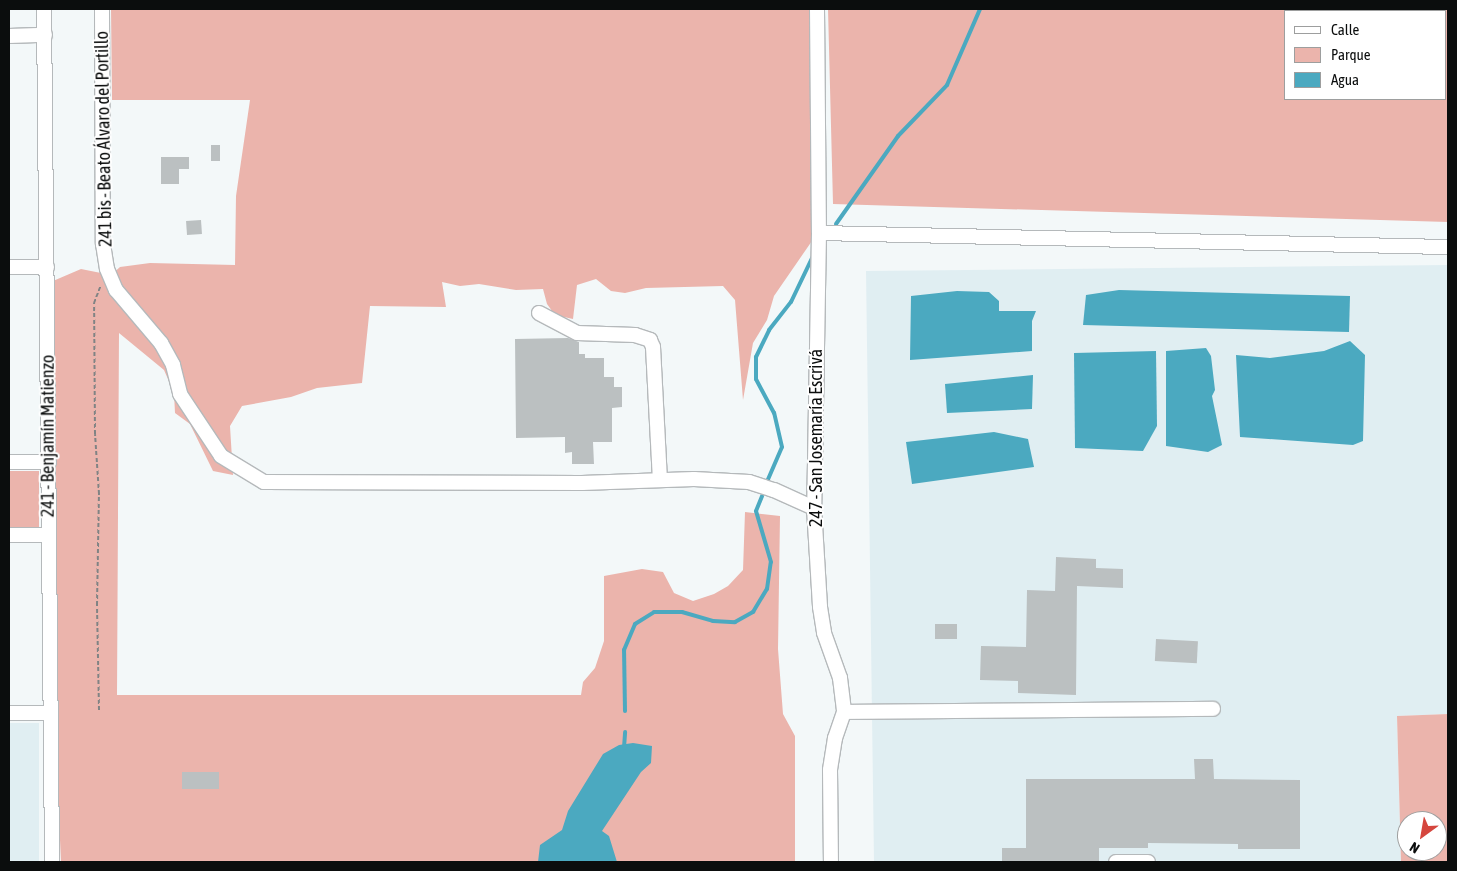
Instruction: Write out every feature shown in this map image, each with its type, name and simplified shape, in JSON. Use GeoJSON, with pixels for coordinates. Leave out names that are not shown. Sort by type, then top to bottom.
{"type":"FeatureCollection","features":[{"type":"Feature","properties":{"kind":"street","name":"241 - Benjamín Matienzo"},"geometry":{"type":"LineString","coordinates":[[44,9],[49,462],[49,713],[52,862]]}},
{"type":"Feature","properties":{"kind":"street","name":"241 bis - Beato Álvaro del Portillo"},"geometry":{"type":"LineString","coordinates":[[102,9],[103,244],[107,269],[116,290],[162,342],[173,365],[180,394],[222,456],[264,482],[582,483],[660,480],[749,482],[774,490],[814,508]]}},
{"type":"Feature","properties":{"kind":"street","name":"247 - San Josemaría Escrivá"},"geometry":{"type":"LineString","coordinates":[[817,9],[820,233],[814,508],[820,607],[824,633],[840,678],[844,712],[835,738],[830,770],[832,862]]}},
{"type":"Feature","properties":{"kind":"street"},"geometry":{"type":"LineString","coordinates":[[9,36],[45,36]]}},
{"type":"Feature","properties":{"kind":"street"},"geometry":{"type":"LineString","coordinates":[[820,233],[1448,247]]}},
{"type":"Feature","properties":{"kind":"street"},"geometry":{"type":"LineString","coordinates":[[9,267],[47,267]]}},
{"type":"Feature","properties":{"kind":"street"},"geometry":{"type":"LineString","coordinates":[[539,313],[577,333],[635,336],[650,340],[653,347],[660,480]]}},
{"type":"Feature","properties":{"kind":"street"},"geometry":{"type":"LineString","coordinates":[[9,462],[49,462]]}},
{"type":"Feature","properties":{"kind":"street"},"geometry":{"type":"LineString","coordinates":[[9,536],[49,536]]}},
{"type":"Feature","properties":{"kind":"street"},"geometry":{"type":"LineString","coordinates":[[844,712],[1213,709]]}},
{"type":"Feature","properties":{"kind":"street"},"geometry":{"type":"LineString","coordinates":[[9,713],[49,713]]}},
{"type":"Feature","properties":{"kind":"street"},"geometry":{"type":"LineString","coordinates":[[1116,862],[1148,862]]}},
{"type":"Feature","properties":{"kind":"path"},"geometry":{"type":"LineString","coordinates":[[99,710],[97,605],[99,494],[95,434],[94,303],[107,269]]}},
{"type":"Feature","properties":{"kind":"shaded area"},"geometry":{"type":"Polygon","coordinates":[[[1448,265],[1448,714],[1397,716],[1400,811],[1397,811],[1397,861],[1401,862],[874,862],[866,271],[1448,265]]]}},
{"type":"Feature","properties":{"kind":"shaded area"},"geometry":{"type":"Polygon","coordinates":[[[9,723],[39,723],[39,862],[9,862],[9,723]]]}},
{"type":"Feature","properties":{"kind":"green space"},"geometry":{"type":"Polygon","coordinates":[[[111,9],[810,9],[814,238],[774,296],[767,320],[753,343],[743,400],[735,300],[723,286],[646,288],[625,293],[611,291],[596,279],[577,285],[573,319],[555,315],[547,304],[543,289],[516,290],[479,284],[460,286],[442,282],[446,307],[370,306],[362,383],[317,388],[291,397],[242,406],[230,426],[233,475],[213,471],[190,424],[175,413],[174,393],[164,370],[119,333],[117,695],[581,695],[583,682],[595,668],[604,641],[604,576],[642,569],[663,572],[674,593],[693,601],[714,594],[728,586],[743,570],[745,512],[780,516],[778,649],[783,714],[795,736],[795,862],[61,862],[54,708],[53,281],[81,269],[111,275],[120,267],[150,263],[235,265],[236,196],[250,100],[112,100],[111,9]]]}},
{"type":"Feature","properties":{"kind":"green space"},"geometry":{"type":"Polygon","coordinates":[[[828,9],[1448,9],[1448,222],[833,204],[828,9]]]}},
{"type":"Feature","properties":{"kind":"green space"},"geometry":{"type":"Polygon","coordinates":[[[9,471],[39,471],[39,528],[9,528],[9,471]]]}},
{"type":"Feature","properties":{"kind":"green space"},"geometry":{"type":"Polygon","coordinates":[[[1448,714],[1448,862],[1401,861],[1447,861],[1447,811],[1400,811],[1397,716],[1448,714]]]}},
{"type":"Feature","properties":{"kind":"water"},"geometry":{"type":"Polygon","coordinates":[[[1119,290],[1350,296],[1349,332],[1083,325],[1086,295],[1119,290]]]}},
{"type":"Feature","properties":{"kind":"water"},"geometry":{"type":"Polygon","coordinates":[[[957,291],[989,292],[999,301],[999,311],[1036,311],[1032,321],[1032,351],[910,360],[911,296],[957,291]]]}},
{"type":"Feature","properties":{"kind":"water"},"geometry":{"type":"Polygon","coordinates":[[[1350,341],[1365,355],[1363,441],[1353,445],[1240,437],[1236,355],[1270,358],[1324,351],[1350,341]]]}},
{"type":"Feature","properties":{"kind":"water"},"geometry":{"type":"Polygon","coordinates":[[[1206,348],[1211,356],[1215,390],[1212,396],[1222,445],[1208,452],[1166,446],[1166,351],[1206,348]]]}},
{"type":"Feature","properties":{"kind":"water"},"geometry":{"type":"Polygon","coordinates":[[[1156,351],[1157,426],[1143,451],[1075,448],[1074,353],[1156,351]]]}},
{"type":"Feature","properties":{"kind":"water"},"geometry":{"type":"Polygon","coordinates":[[[1033,375],[1032,409],[947,413],[945,384],[1033,375]]]}},
{"type":"Feature","properties":{"kind":"water"},"geometry":{"type":"Polygon","coordinates":[[[994,432],[1028,439],[1034,467],[912,484],[906,442],[994,432]]]}},
{"type":"Feature","properties":{"kind":"water"},"geometry":{"type":"Polygon","coordinates":[[[633,743],[652,746],[651,763],[641,772],[602,831],[609,836],[617,862],[538,862],[540,845],[562,830],[568,811],[603,754],[619,745],[633,743]]]}},
{"type":"Feature","properties":{"kind":"building"},"geometry":{"type":"Polygon","coordinates":[[[211,145],[220,145],[220,161],[211,161],[211,145]]]}},
{"type":"Feature","properties":{"kind":"building"},"geometry":{"type":"Polygon","coordinates":[[[161,157],[189,157],[189,169],[179,169],[179,184],[161,184],[161,157]]]}},
{"type":"Feature","properties":{"kind":"building"},"geometry":{"type":"Polygon","coordinates":[[[201,220],[202,234],[187,235],[186,221],[201,220]]]}},
{"type":"Feature","properties":{"kind":"building"},"geometry":{"type":"Polygon","coordinates":[[[568,338],[579,342],[579,354],[585,354],[585,358],[604,358],[604,377],[614,377],[614,387],[622,387],[622,407],[612,408],[612,442],[593,442],[594,464],[572,464],[572,452],[565,453],[565,437],[516,438],[515,339],[568,338]]]}},
{"type":"Feature","properties":{"kind":"building"},"geometry":{"type":"Polygon","coordinates":[[[1056,557],[1096,559],[1096,568],[1123,569],[1123,588],[1077,586],[1076,695],[1018,693],[1018,681],[980,680],[981,646],[1026,647],[1027,590],[1055,591],[1056,557]]]}},
{"type":"Feature","properties":{"kind":"building"},"geometry":{"type":"Polygon","coordinates":[[[935,624],[957,624],[957,639],[935,639],[935,624]]]}},
{"type":"Feature","properties":{"kind":"building"},"geometry":{"type":"Polygon","coordinates":[[[1156,639],[1198,641],[1197,663],[1155,661],[1156,639]]]}},
{"type":"Feature","properties":{"kind":"building"},"geometry":{"type":"Polygon","coordinates":[[[1194,759],[1213,759],[1214,779],[1300,780],[1300,849],[1238,849],[1238,844],[1148,843],[1148,848],[1099,848],[1099,862],[1002,862],[1002,848],[1026,848],[1026,779],[1195,779],[1194,759]]]}},
{"type":"Feature","properties":{"kind":"building"},"geometry":{"type":"Polygon","coordinates":[[[182,772],[219,772],[219,789],[182,789],[182,772]]]}},
{"type":"Feature","properties":{"kind":"waterway"},"geometry":{"type":"LineString","coordinates":[[836,224],[898,136],[947,85],[980,9]]}},
{"type":"Feature","properties":{"kind":"waterway"},"geometry":{"type":"LineString","coordinates":[[766,484],[782,447],[774,413],[756,379],[756,357],[769,330],[791,302],[814,254]]}},
{"type":"Feature","properties":{"kind":"waterway"},"geometry":{"type":"LineString","coordinates":[[625,711],[624,650],[635,624],[654,612],[682,612],[713,621],[735,622],[753,612],[767,589],[771,562],[756,511],[762,496]]}},
{"type":"Feature","properties":{"kind":"waterway"},"geometry":{"type":"LineString","coordinates":[[624,748],[625,732]]}}]}
